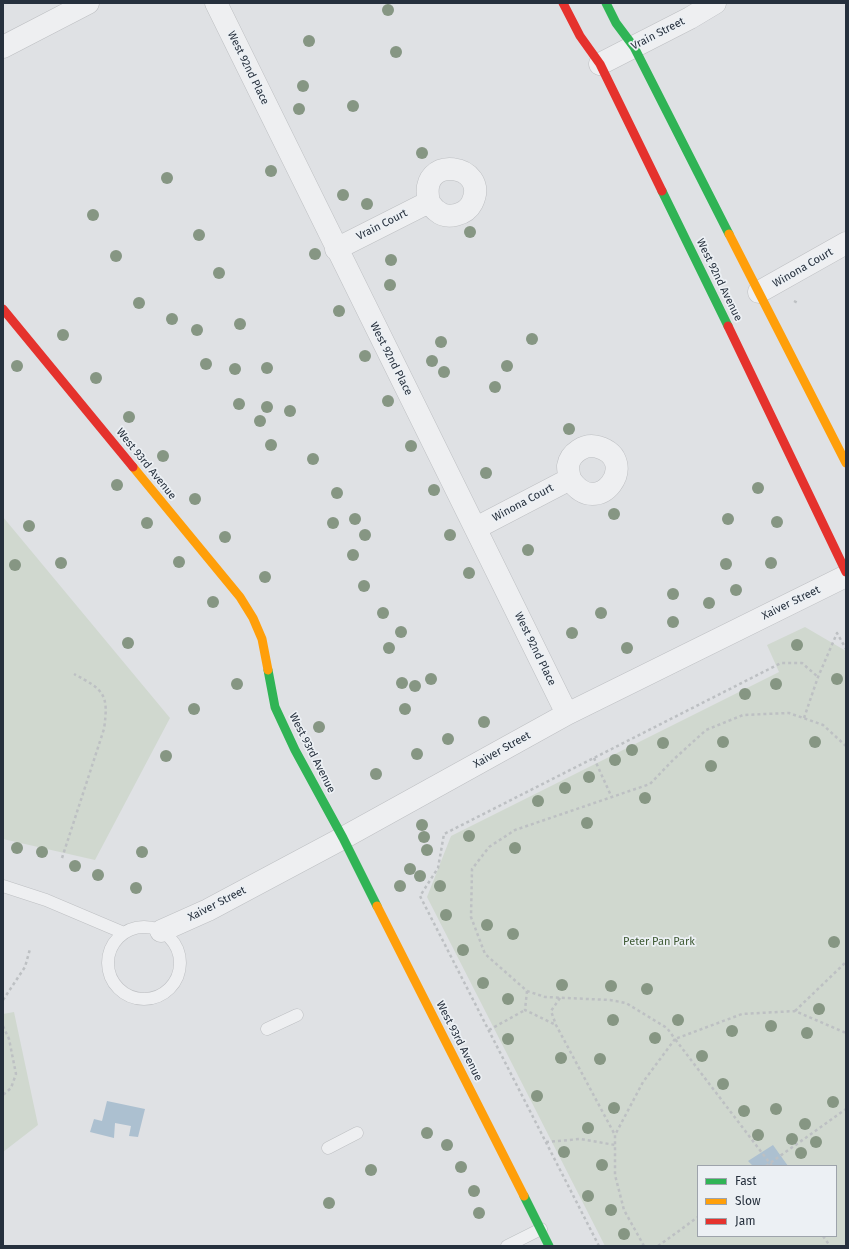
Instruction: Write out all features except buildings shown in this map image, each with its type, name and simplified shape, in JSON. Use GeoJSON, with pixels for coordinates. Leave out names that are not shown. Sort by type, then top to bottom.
{"type":"FeatureCollection","features":[{"type":"Feature","properties":{"kind":"main road","name":"West 92nd Avenue"},"geometry":{"type":"LineString","coordinates":[[563,3],[580,36],[600,64],[846,572]]}},
{"type":"Feature","properties":{"kind":"main road"},"geometry":{"type":"LineString","coordinates":[[606,3],[616,23],[634,47],[846,463]]}},
{"type":"Feature","properties":{"kind":"main road","name":"West 93rd Avenue"},"geometry":{"type":"LineString","coordinates":[[3,309],[240,597],[253,618],[262,639],[275,706],[295,750],[343,838],[549,1246]]}},
{"type":"Feature","properties":{"kind":"street"},"geometry":{"type":"LineString","coordinates":[[3,47],[88,3]]}},
{"type":"Feature","properties":{"kind":"street","name":"West 92nd Place"},"geometry":{"type":"LineString","coordinates":[[216,3],[336,249],[476,528],[567,714]]}},
{"type":"Feature","properties":{"kind":"street","name":"Vrain Street"},"geometry":{"type":"LineString","coordinates":[[600,64],[716,3]]}},
{"type":"Feature","properties":{"kind":"street","name":"Vrain Court"},"geometry":{"type":"LineString","coordinates":[[336,249],[429,202]]}},
{"type":"Feature","properties":{"kind":"street","name":"Winona Court"},"geometry":{"type":"LineString","coordinates":[[759,292],[846,243]]}},
{"type":"Feature","properties":{"kind":"street","name":"Winona Court"},"geometry":{"type":"LineString","coordinates":[[476,528],[570,479]]}},
{"type":"Feature","properties":{"kind":"street","name":"Xaiver Street"},"geometry":{"type":"LineString","coordinates":[[161,931],[208,910],[343,838],[567,714],[846,576]]}},
{"type":"Feature","properties":{"kind":"lane"},"geometry":{"type":"LineString","coordinates":[[3,886],[46,900],[124,933]]}},
{"type":"Feature","properties":{"kind":"lane"},"geometry":{"type":"LineString","coordinates":[[142,927],[161,931],[171,939],[178,949],[180,962],[179,974],[173,985],[164,994],[152,998],[140,999],[128,995],[118,988],[111,977],[108,965],[110,952],[115,941],[124,933],[142,927]]}},
{"type":"Feature","properties":{"kind":"lane"},"geometry":{"type":"LineString","coordinates":[[267,1029],[297,1015]]}},
{"type":"Feature","properties":{"kind":"lane"},"geometry":{"type":"LineString","coordinates":[[328,1148],[357,1133]]}},
{"type":"Feature","properties":{"kind":"lane"},"geometry":{"type":"LineString","coordinates":[[507,1246],[540,1229]]}},
{"type":"Feature","properties":{"kind":"path"},"geometry":{"type":"LineString","coordinates":[[794,301],[798,303]]}},
{"type":"Feature","properties":{"kind":"path"},"geometry":{"type":"LineString","coordinates":[[804,718],[818,677],[837,633],[846,649]]}},
{"type":"Feature","properties":{"kind":"path"},"geometry":{"type":"LineString","coordinates":[[599,1246],[420,896],[438,868],[444,834],[781,662],[802,663],[818,677]]}},
{"type":"Feature","properties":{"kind":"path"},"geometry":{"type":"LineString","coordinates":[[62,858],[104,729],[106,712],[105,700],[100,689],[74,674]]}},
{"type":"Feature","properties":{"kind":"path"},"geometry":{"type":"LineString","coordinates":[[846,746],[823,725],[790,713],[743,715],[706,730],[673,760],[650,784],[612,798],[555,815],[515,830],[489,847],[472,869],[471,917],[485,954],[527,991],[545,997],[610,1000],[626,1003],[667,1028],[770,1165],[846,1110]]}},
{"type":"Feature","properties":{"kind":"path"},"geometry":{"type":"LineString","coordinates":[[594,758],[612,798]]}},
{"type":"Feature","properties":{"kind":"path"},"geometry":{"type":"LineString","coordinates":[[3,1000],[25,967],[30,949]]}},
{"type":"Feature","properties":{"kind":"path"},"geometry":{"type":"LineString","coordinates":[[795,1011],[846,962]]}},
{"type":"Feature","properties":{"kind":"path"},"geometry":{"type":"LineString","coordinates":[[525,1010],[527,991]]}},
{"type":"Feature","properties":{"kind":"path"},"geometry":{"type":"LineString","coordinates":[[560,998],[551,1011],[556,1025],[615,1135],[615,1175],[624,1210],[644,1246]]}},
{"type":"Feature","properties":{"kind":"path"},"geometry":{"type":"LineString","coordinates":[[488,1030],[525,1010]]}},
{"type":"Feature","properties":{"kind":"path"},"geometry":{"type":"LineString","coordinates":[[525,1010],[556,1025]]}},
{"type":"Feature","properties":{"kind":"path"},"geometry":{"type":"LineString","coordinates":[[615,1135],[644,1082],[675,1039],[742,1014],[795,1011],[846,1033]]}},
{"type":"Feature","properties":{"kind":"path"},"geometry":{"type":"LineString","coordinates":[[3,1026],[9,1039],[16,1074],[11,1088],[3,1095]]}},
{"type":"Feature","properties":{"kind":"path"},"geometry":{"type":"LineString","coordinates":[[546,1142],[580,1139],[615,1145]]}},
{"type":"Feature","properties":{"kind":"path"},"geometry":{"type":"LineString","coordinates":[[658,1246],[697,1217]]}},
{"type":"Feature","properties":{"kind":"path"},"geometry":{"type":"LineString","coordinates":[[824,1237],[830,1246]]}},
{"type":"Feature","properties":{"kind":"green space"},"geometry":{"type":"Polygon","coordinates":[[[3,517],[170,718],[95,860],[3,839],[3,517]]]}},
{"type":"Feature","properties":{"kind":"green space","name":"Peter Pan Park"},"geometry":{"type":"Polygon","coordinates":[[[805,627],[846,651],[846,1246],[605,1246],[427,897],[451,836],[779,672],[767,645],[805,627]]]}},
{"type":"Feature","properties":{"kind":"green space"},"geometry":{"type":"Polygon","coordinates":[[[14,1012],[38,1125],[3,1152],[3,1014],[14,1012]]]}},
{"type":"Feature","properties":{"kind":"water"},"geometry":{"type":"Polygon","coordinates":[[[107,1101],[145,1109],[138,1137],[129,1136],[131,1126],[115,1123],[114,1138],[90,1132],[94,1119],[102,1121],[107,1101]]]}},
{"type":"Feature","properties":{"kind":"water"},"geometry":{"type":"Polygon","coordinates":[[[773,1145],[787,1165],[752,1165],[748,1161],[773,1145]]]}},
{"type":"Feature","properties":{"kind":"traffic: fast"},"geometry":{"type":"LineString","coordinates":[[606,3],[616,23],[634,47],[729,234]]}},
{"type":"Feature","properties":{"kind":"traffic: fast"},"geometry":{"type":"LineString","coordinates":[[662,191],[728,326]]}},
{"type":"Feature","properties":{"kind":"traffic: fast"},"geometry":{"type":"LineString","coordinates":[[268,670],[275,707],[295,750],[343,838],[377,906]]}},
{"type":"Feature","properties":{"kind":"traffic: fast"},"geometry":{"type":"LineString","coordinates":[[524,1196],[549,1246]]}},
{"type":"Feature","properties":{"kind":"traffic: slow"},"geometry":{"type":"LineString","coordinates":[[729,234],[846,463]]}},
{"type":"Feature","properties":{"kind":"traffic: slow"},"geometry":{"type":"LineString","coordinates":[[133,467],[240,597],[253,618],[262,639],[268,670]]}},
{"type":"Feature","properties":{"kind":"traffic: slow"},"geometry":{"type":"LineString","coordinates":[[377,906],[524,1196]]}},
{"type":"Feature","properties":{"kind":"traffic: jam"},"geometry":{"type":"LineString","coordinates":[[563,3],[580,36],[600,64],[662,191]]}},
{"type":"Feature","properties":{"kind":"traffic: jam"},"geometry":{"type":"LineString","coordinates":[[3,309],[133,467]]}},
{"type":"Feature","properties":{"kind":"traffic: jam"},"geometry":{"type":"LineString","coordinates":[[728,326],[846,572]]}}]}
